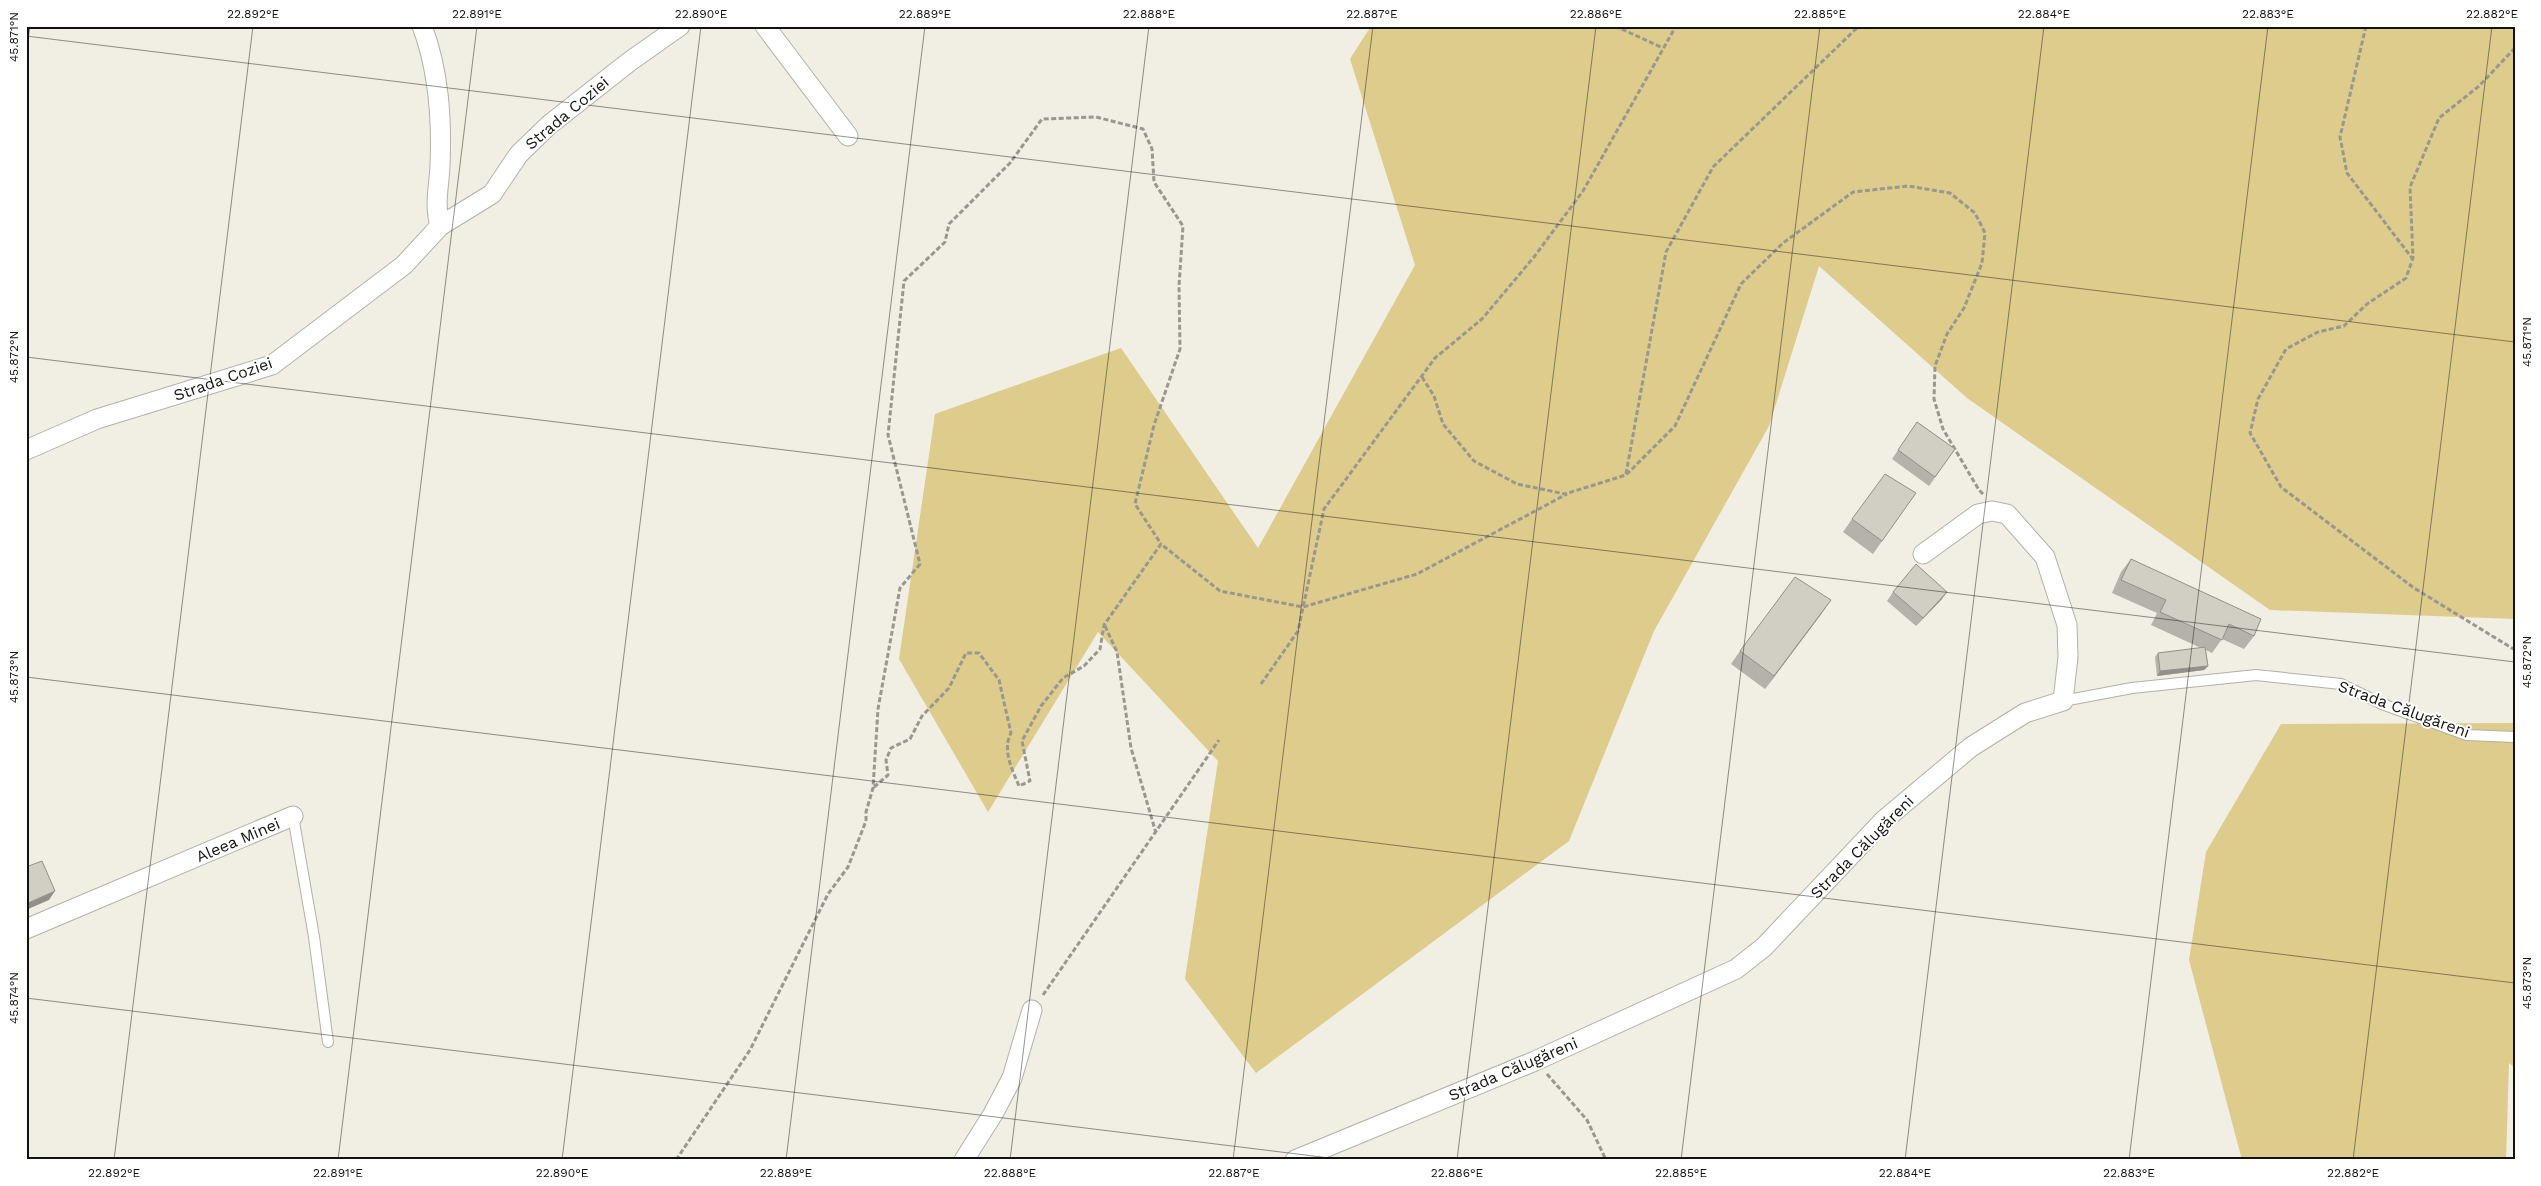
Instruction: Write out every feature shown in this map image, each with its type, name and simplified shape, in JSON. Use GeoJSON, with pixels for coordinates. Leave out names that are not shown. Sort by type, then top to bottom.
{"type":"FeatureCollection","features":[{"type":"Feature","properties":{"kind":"street"},"geometry":{"type":"LineString","coordinates":[[422,26],[431,50],[440,112],[440,167],[436,200],[440,226]]}},
{"type":"Feature","properties":{"kind":"street","name":"Strada Coziei"},"geometry":{"type":"LineString","coordinates":[[26,450],[97,419],[272,365],[404,265],[440,226],[492,194],[520,154],[549,125],[629,62],[680,26]]}},
{"type":"Feature","properties":{"kind":"street"},"geometry":{"type":"LineString","coordinates":[[764,26],[848,136]]}},
{"type":"Feature","properties":{"kind":"street"},"geometry":{"type":"LineString","coordinates":[[1923,554],[1978,514],[1992,511],[2007,514],[2045,557],[2067,625],[2068,656],[2063,701]]}},
{"type":"Feature","properties":{"kind":"street","name":"Strada Călugăreni"},"geometry":{"type":"LineString","coordinates":[[1296,1160],[1535,1061],[1736,969],[1764,947],[1884,820],[1971,747],[2025,712],[2063,701]]}},
{"type":"Feature","properties":{"kind":"street","name":"Aleea Minei"},"geometry":{"type":"LineString","coordinates":[[26,929],[293,816]]}},
{"type":"Feature","properties":{"kind":"street"},"geometry":{"type":"LineString","coordinates":[[964,1160],[993,1114],[1012,1078],[1032,1010]]}},
{"type":"Feature","properties":{"kind":"lane","name":"Strada Călugăreni"},"geometry":{"type":"LineString","coordinates":[[2063,701],[2132,688],[2256,675],[2341,684],[2382,704],[2467,735],[2515,737]]}},
{"type":"Feature","properties":{"kind":"lane","name":"Aleea Minei"},"geometry":{"type":"LineString","coordinates":[[293,816],[314,937],[328,1042]]}},
{"type":"Feature","properties":{"kind":"path"},"geometry":{"type":"LineString","coordinates":[[1615,26],[1663,48]]}},
{"type":"Feature","properties":{"kind":"path"},"geometry":{"type":"LineString","coordinates":[[1261,684],[1298,631],[1324,508],[1435,358],[1482,319],[1534,257],[1583,191],[1676,26]]}},
{"type":"Feature","properties":{"kind":"path"},"geometry":{"type":"LineString","coordinates":[[1626,475],[1666,252],[1713,167],[1859,26]]}},
{"type":"Feature","properties":{"kind":"path"},"geometry":{"type":"LineString","coordinates":[[2366,26],[2340,137],[2347,173],[2413,258]]}},
{"type":"Feature","properties":{"kind":"path"},"geometry":{"type":"LineString","coordinates":[[2515,48],[2479,86],[2440,118],[2410,186],[2413,258],[2406,278],[2366,304],[2344,326],[2318,332],[2286,350],[2258,399],[2250,432],[2281,487],[2414,588],[2515,650]]}},
{"type":"Feature","properties":{"kind":"path"},"geometry":{"type":"LineString","coordinates":[[676,1160],[750,1050],[828,894],[848,867],[866,822],[866,812],[873,788],[878,710],[900,588],[920,564],[888,435],[904,281],[945,242],[949,224],[1010,163],[1042,119],[1096,117],[1143,129],[1152,149],[1154,182],[1183,226],[1180,286],[1180,349],[1154,425],[1135,504],[1161,544],[1220,591],[1303,607],[1417,574],[1569,493],[1626,475],[1675,426],[1741,284],[1784,243],[1853,192],[1908,186],[1950,192],[1975,213],[1985,233],[1982,263],[1964,308],[1947,334],[1935,366],[1934,399],[1943,429],[1979,490],[2007,514]]}},
{"type":"Feature","properties":{"kind":"path"},"geometry":{"type":"LineString","coordinates":[[1422,377],[1434,396],[1443,424],[1474,461],[1517,484],[1569,493]]}},
{"type":"Feature","properties":{"kind":"path"},"geometry":{"type":"LineString","coordinates":[[873,788],[888,775],[886,760],[891,748],[910,739],[922,716],[949,688],[966,653],[980,653],[999,680],[1011,732],[1006,741],[1009,764],[1019,786],[1030,781],[1022,741],[1041,706],[1063,678],[1084,666],[1100,649],[1104,625],[1161,544]]}},
{"type":"Feature","properties":{"kind":"path"},"geometry":{"type":"LineString","coordinates":[[1104,625],[1117,652],[1131,748],[1156,833]]}},
{"type":"Feature","properties":{"kind":"path"},"geometry":{"type":"LineString","coordinates":[[1032,1010],[1219,740]]}},
{"type":"Feature","properties":{"kind":"path"},"geometry":{"type":"LineString","coordinates":[[1535,1061],[1587,1120],[1606,1160]]}},
{"type":"Feature","properties":{"kind":"shaded area"},"geometry":{"type":"Polygon","coordinates":[[[1371,26],[2515,26],[2515,619],[2270,610],[1967,398],[1819,266],[1769,426],[1654,631],[1569,841],[1256,1073],[1185,979],[1218,761],[1098,632],[988,812],[899,659],[935,414],[1121,348],[1258,548],[1415,265],[1350,59],[1371,26]]]}},
{"type":"Feature","properties":{"kind":"shaded area"},"geometry":{"type":"Polygon","coordinates":[[[2515,723],[2515,1068],[2509,1063],[2506,1160],[2242,1160],[2189,960],[2206,852],[2281,724],[2515,723]]]}},
{"type":"Feature","properties":{"kind":"building"},"geometry":{"type":"Polygon","coordinates":[[[1917,422],[1955,449],[1935,477],[1898,450],[1917,422]]]}},
{"type":"Feature","properties":{"kind":"building"},"geometry":{"type":"Polygon","coordinates":[[[1885,474],[1916,493],[1882,541],[1852,519],[1885,474]]]}},
{"type":"Feature","properties":{"kind":"building"},"geometry":{"type":"Polygon","coordinates":[[[2131,559],[2261,619],[2254,636],[2229,624],[2222,640],[2160,612],[2166,600],[2121,580],[2131,559]]]}},
{"type":"Feature","properties":{"kind":"building"},"geometry":{"type":"Polygon","coordinates":[[[1916,564],[1947,592],[1923,618],[1893,592],[1916,564]]]}},
{"type":"Feature","properties":{"kind":"building"},"geometry":{"type":"Polygon","coordinates":[[[1795,577],[1831,600],[1774,676],[1740,651],[1795,577]]]}},
{"type":"Feature","properties":{"kind":"building"},"geometry":{"type":"Polygon","coordinates":[[[2205,647],[2208,666],[2160,671],[2158,653],[2205,647]]]}},
{"type":"Feature","properties":{"kind":"building"},"geometry":{"type":"Polygon","coordinates":[[[42,861],[55,891],[26,904],[26,867],[42,861]]]}}]}
